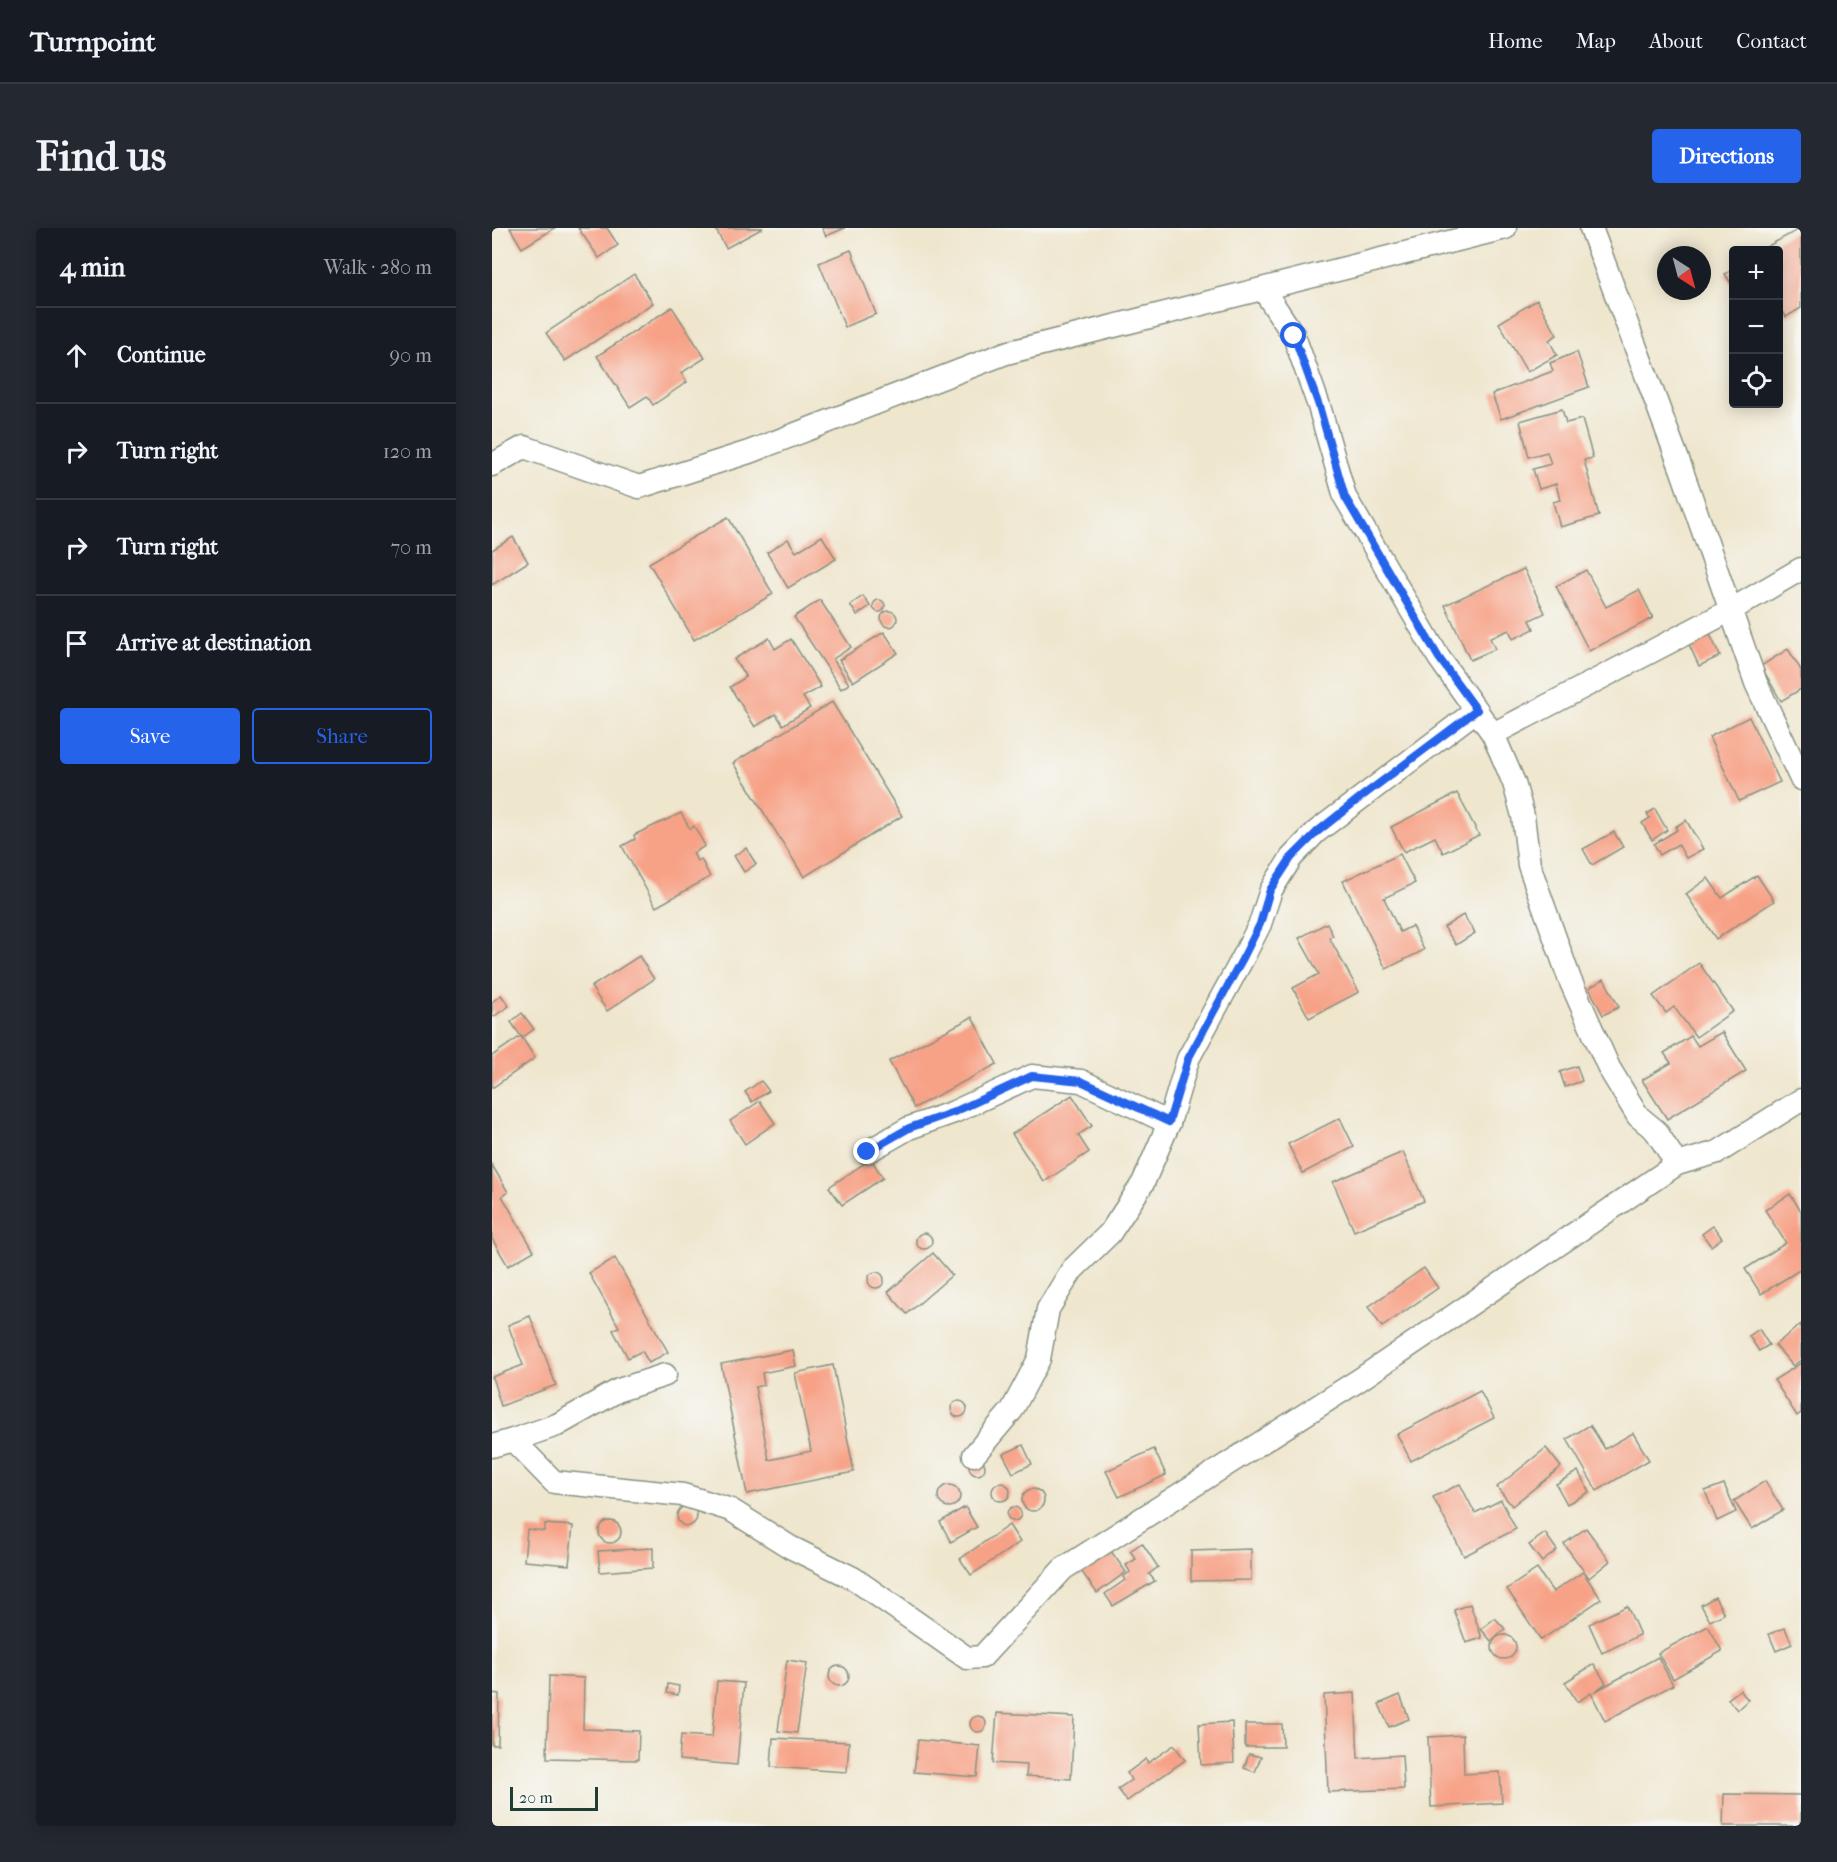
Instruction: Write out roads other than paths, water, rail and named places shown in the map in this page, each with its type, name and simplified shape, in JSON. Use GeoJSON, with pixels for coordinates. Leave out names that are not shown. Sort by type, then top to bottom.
{"type":"FeatureCollection","features":[{"type":"Feature","properties":{"kind":"street"},"geometry":{"type":"LineString","coordinates":[[492,465],[524,447],[639,487],[749,452],[1006,353],[1505,228]]}},
{"type":"Feature","properties":{"kind":"street"},"geometry":{"type":"LineString","coordinates":[[1591,228],[1639,352],[1756,683],[1801,779]]}},
{"type":"Feature","properties":{"kind":"street"},"geometry":{"type":"LineString","coordinates":[[1263,289],[1294,336],[1319,406],[1345,497],[1439,658],[1493,734],[1514,783],[1520,805],[1529,865],[1574,989],[1609,1068],[1638,1116],[1656,1131],[1677,1164]]}},
{"type":"Feature","properties":{"kind":"street"},"geometry":{"type":"LineString","coordinates":[[1493,734],[1731,609],[1801,569]]}},
{"type":"Feature","properties":{"kind":"street"},"geometry":{"type":"LineString","coordinates":[[974,1455],[1012,1410],[1038,1359],[1048,1309],[1072,1270],[1110,1233],[1143,1183],[1169,1122],[1188,1059],[1260,924],[1270,890],[1291,858],[1343,811],[1477,710]]}},
{"type":"Feature","properties":{"kind":"street"},"geometry":{"type":"LineString","coordinates":[[867,1152],[909,1128],[954,1112],[1032,1076],[1081,1081],[1169,1122]]}},
{"type":"Feature","properties":{"kind":"street"},"geometry":{"type":"LineString","coordinates":[[502,1443],[554,1482],[683,1494],[731,1510],[790,1547],[853,1578],[968,1658],[982,1657],[1063,1569],[1359,1380],[1677,1164],[1718,1152],[1801,1100]]}},
{"type":"Feature","properties":{"kind":"street"},"geometry":{"type":"LineString","coordinates":[[502,1443],[557,1425],[619,1390],[665,1375]]}}]}
